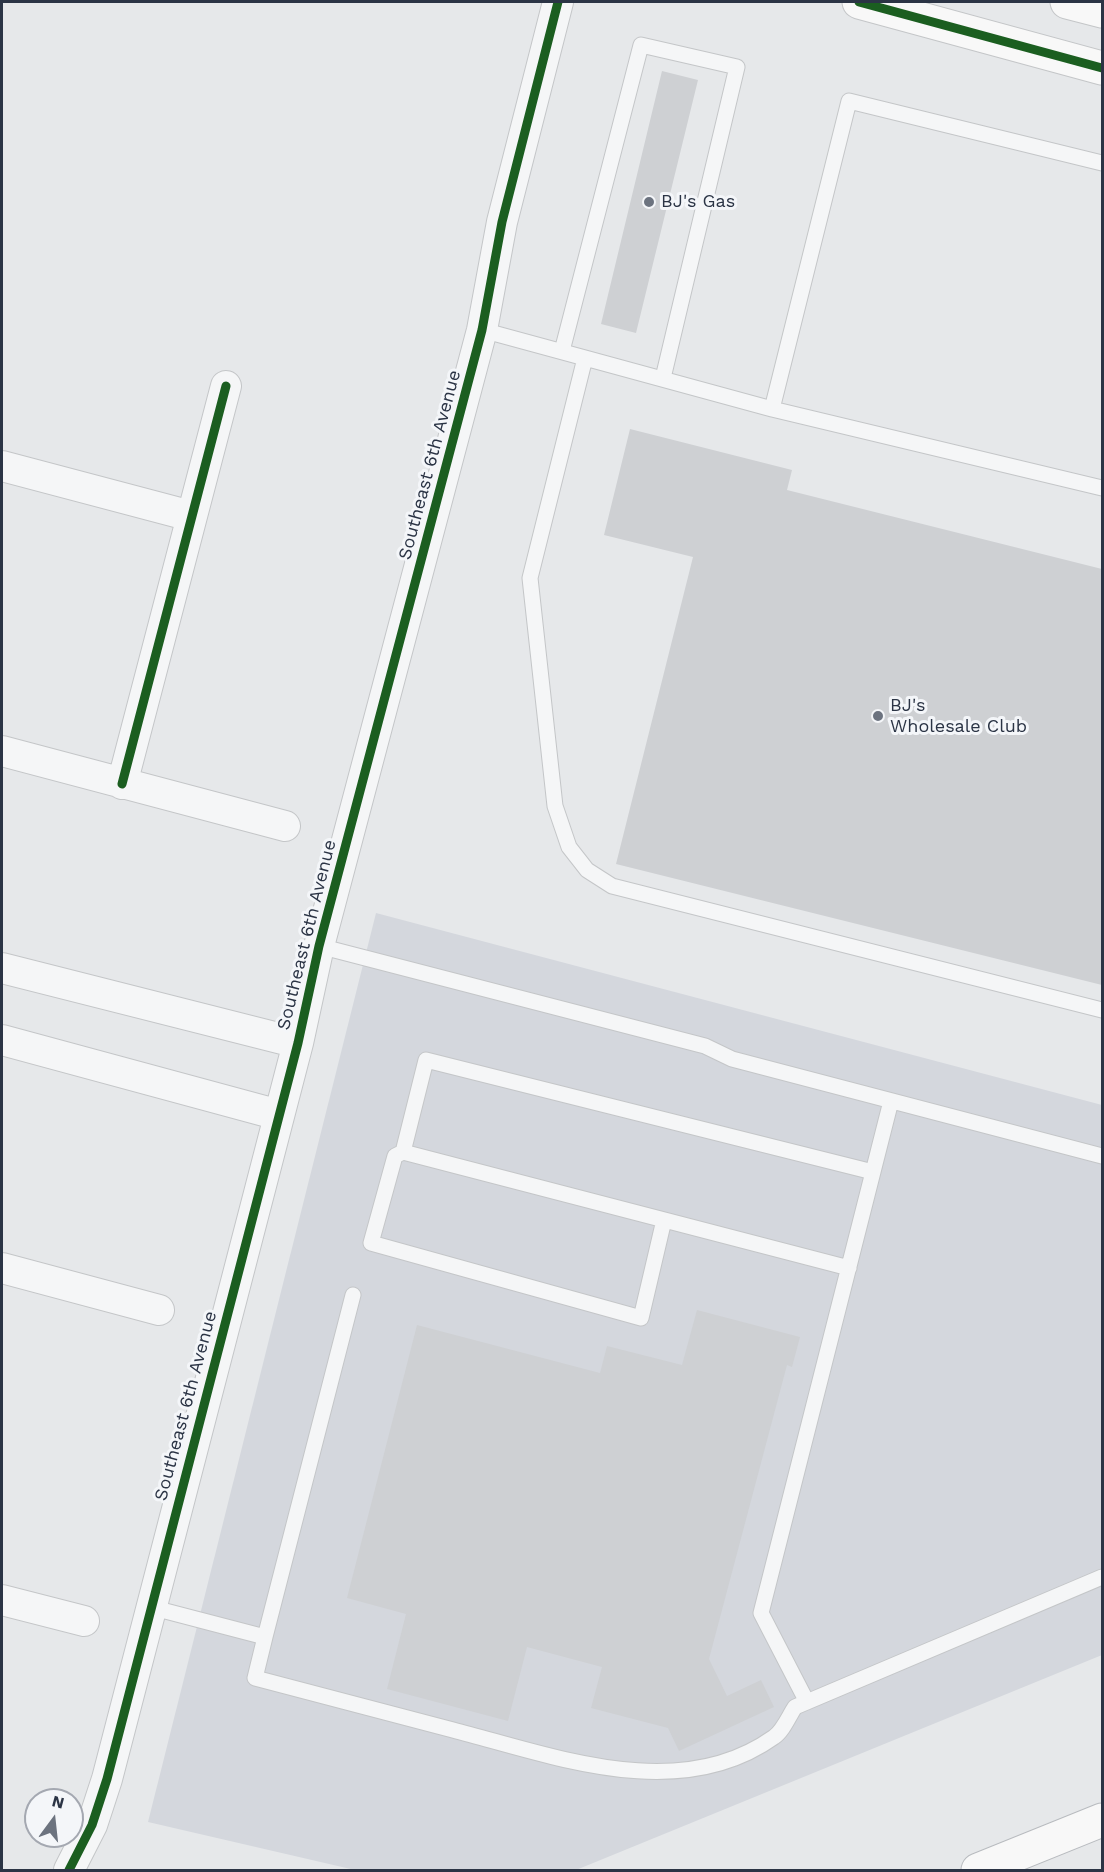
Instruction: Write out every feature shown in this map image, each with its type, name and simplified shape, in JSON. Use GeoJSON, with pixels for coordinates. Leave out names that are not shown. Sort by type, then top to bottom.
{"type":"FeatureCollection","features":[{"type":"Feature","properties":{"kind":"main road"},"geometry":{"type":"LineString","coordinates":[[859,2],[1102,68]]}},
{"type":"Feature","properties":{"kind":"main road"},"geometry":{"type":"LineString","coordinates":[[1067,2],[1102,11]]}},
{"type":"Feature","properties":{"kind":"main road"},"geometry":{"type":"LineString","coordinates":[[978,1870],[1102,1820]]}},
{"type":"Feature","properties":{"kind":"street","name":"Southeast 6th Avenue"},"geometry":{"type":"LineString","coordinates":[[69,1870],[86,1839],[98,1810],[298,1043],[319,946],[482,330],[502,222],[558,2]]}},
{"type":"Feature","properties":{"kind":"street"},"geometry":{"type":"LineString","coordinates":[[122,784],[226,386]]}},
{"type":"Feature","properties":{"kind":"street"},"geometry":{"type":"LineString","coordinates":[[2,466],[191,516]]}},
{"type":"Feature","properties":{"kind":"street"},"geometry":{"type":"LineString","coordinates":[[2,751],[285,826]]}},
{"type":"Feature","properties":{"kind":"street"},"geometry":{"type":"LineString","coordinates":[[2,968],[298,1043]]}},
{"type":"Feature","properties":{"kind":"street"},"geometry":{"type":"LineString","coordinates":[[2,1040],[279,1115]]}},
{"type":"Feature","properties":{"kind":"street"},"geometry":{"type":"LineString","coordinates":[[2,1268],[159,1310]]}},
{"type":"Feature","properties":{"kind":"street"},"geometry":{"type":"LineString","coordinates":[[2,1600],[84,1621]]}},
{"type":"Feature","properties":{"kind":"lane"},"geometry":{"type":"LineString","coordinates":[[562,351],[641,45],[737,67],[663,378]]}},
{"type":"Feature","properties":{"kind":"lane"},"geometry":{"type":"LineString","coordinates":[[771,410],[849,101],[1102,163]]}},
{"type":"Feature","properties":{"kind":"lane"},"geometry":{"type":"LineString","coordinates":[[482,330],[663,378],[771,410],[1102,488]]}},
{"type":"Feature","properties":{"kind":"lane"},"geometry":{"type":"LineString","coordinates":[[585,358],[530,578],[555,806],[569,847],[587,870],[612,886],[1102,1010]]}},
{"type":"Feature","properties":{"kind":"lane"},"geometry":{"type":"LineString","coordinates":[[319,946],[705,1046],[732,1059],[1102,1156]]}},
{"type":"Feature","properties":{"kind":"lane"},"geometry":{"type":"LineString","coordinates":[[402,1152],[426,1060],[873,1172]]}},
{"type":"Feature","properties":{"kind":"lane"},"geometry":{"type":"LineString","coordinates":[[807,1702],[761,1613],[891,1101]]}},
{"type":"Feature","properties":{"kind":"lane"},"geometry":{"type":"LineString","coordinates":[[664,1220],[641,1318],[371,1243],[395,1156],[402,1152],[849,1268]]}},
{"type":"Feature","properties":{"kind":"lane"},"geometry":{"type":"LineString","coordinates":[[353,1295],[255,1678],[599,1768],[659,1771],[699,1768],[734,1759],[776,1736],[795,1707],[1102,1577]]}},
{"type":"Feature","properties":{"kind":"lane"},"geometry":{"type":"LineString","coordinates":[[150,1606],[265,1637]]}},
{"type":"Feature","properties":{"kind":"shaded area"},"geometry":{"type":"Polygon","coordinates":[[[376,913],[1102,1105],[1102,1655],[576,1870],[355,1870],[148,1822],[376,913]]]}},
{"type":"Feature","properties":{"kind":"building","name":"BJ's Gas"},"geometry":{"type":"Polygon","coordinates":[[[662,71],[698,80],[636,333],[601,324],[662,71]]]}},
{"type":"Feature","properties":{"kind":"building","name":"BJ's Wholesale Club"},"geometry":{"type":"Polygon","coordinates":[[[630,429],[792,470],[787,490],[1102,569],[1102,985],[616,864],[693,557],[604,535],[630,429]]]}},
{"type":"Feature","properties":{"kind":"building"},"geometry":{"type":"Polygon","coordinates":[[[697,1310],[800,1337],[792,1367],[787,1365],[709,1659],[727,1696],[761,1680],[774,1707],[679,1751],[668,1728],[591,1708],[602,1667],[527,1647],[508,1721],[387,1689],[406,1614],[347,1598],[417,1325],[600,1373],[607,1346],[682,1365],[697,1310]]]}},
{"type":"Feature","properties":{"kind":"cycle path"},"geometry":{"type":"LineString","coordinates":[[69,1870],[92,1825],[107,1779],[298,1043],[319,946],[482,330],[502,222],[558,2]]}},
{"type":"Feature","properties":{"kind":"cycle path"},"geometry":{"type":"LineString","coordinates":[[859,2],[1102,68]]}},
{"type":"Feature","properties":{"kind":"cycle path"},"geometry":{"type":"LineString","coordinates":[[122,784],[226,386]]}},
{"type":"Feature","properties":{"kind":"place","name":"BJ's Gas"},"geometry":{"type":"Point","coordinates":[649,202]}},
{"type":"Feature","properties":{"kind":"place","name":"BJ's Wholesale Club"},"geometry":{"type":"Point","coordinates":[878,716]}}]}
